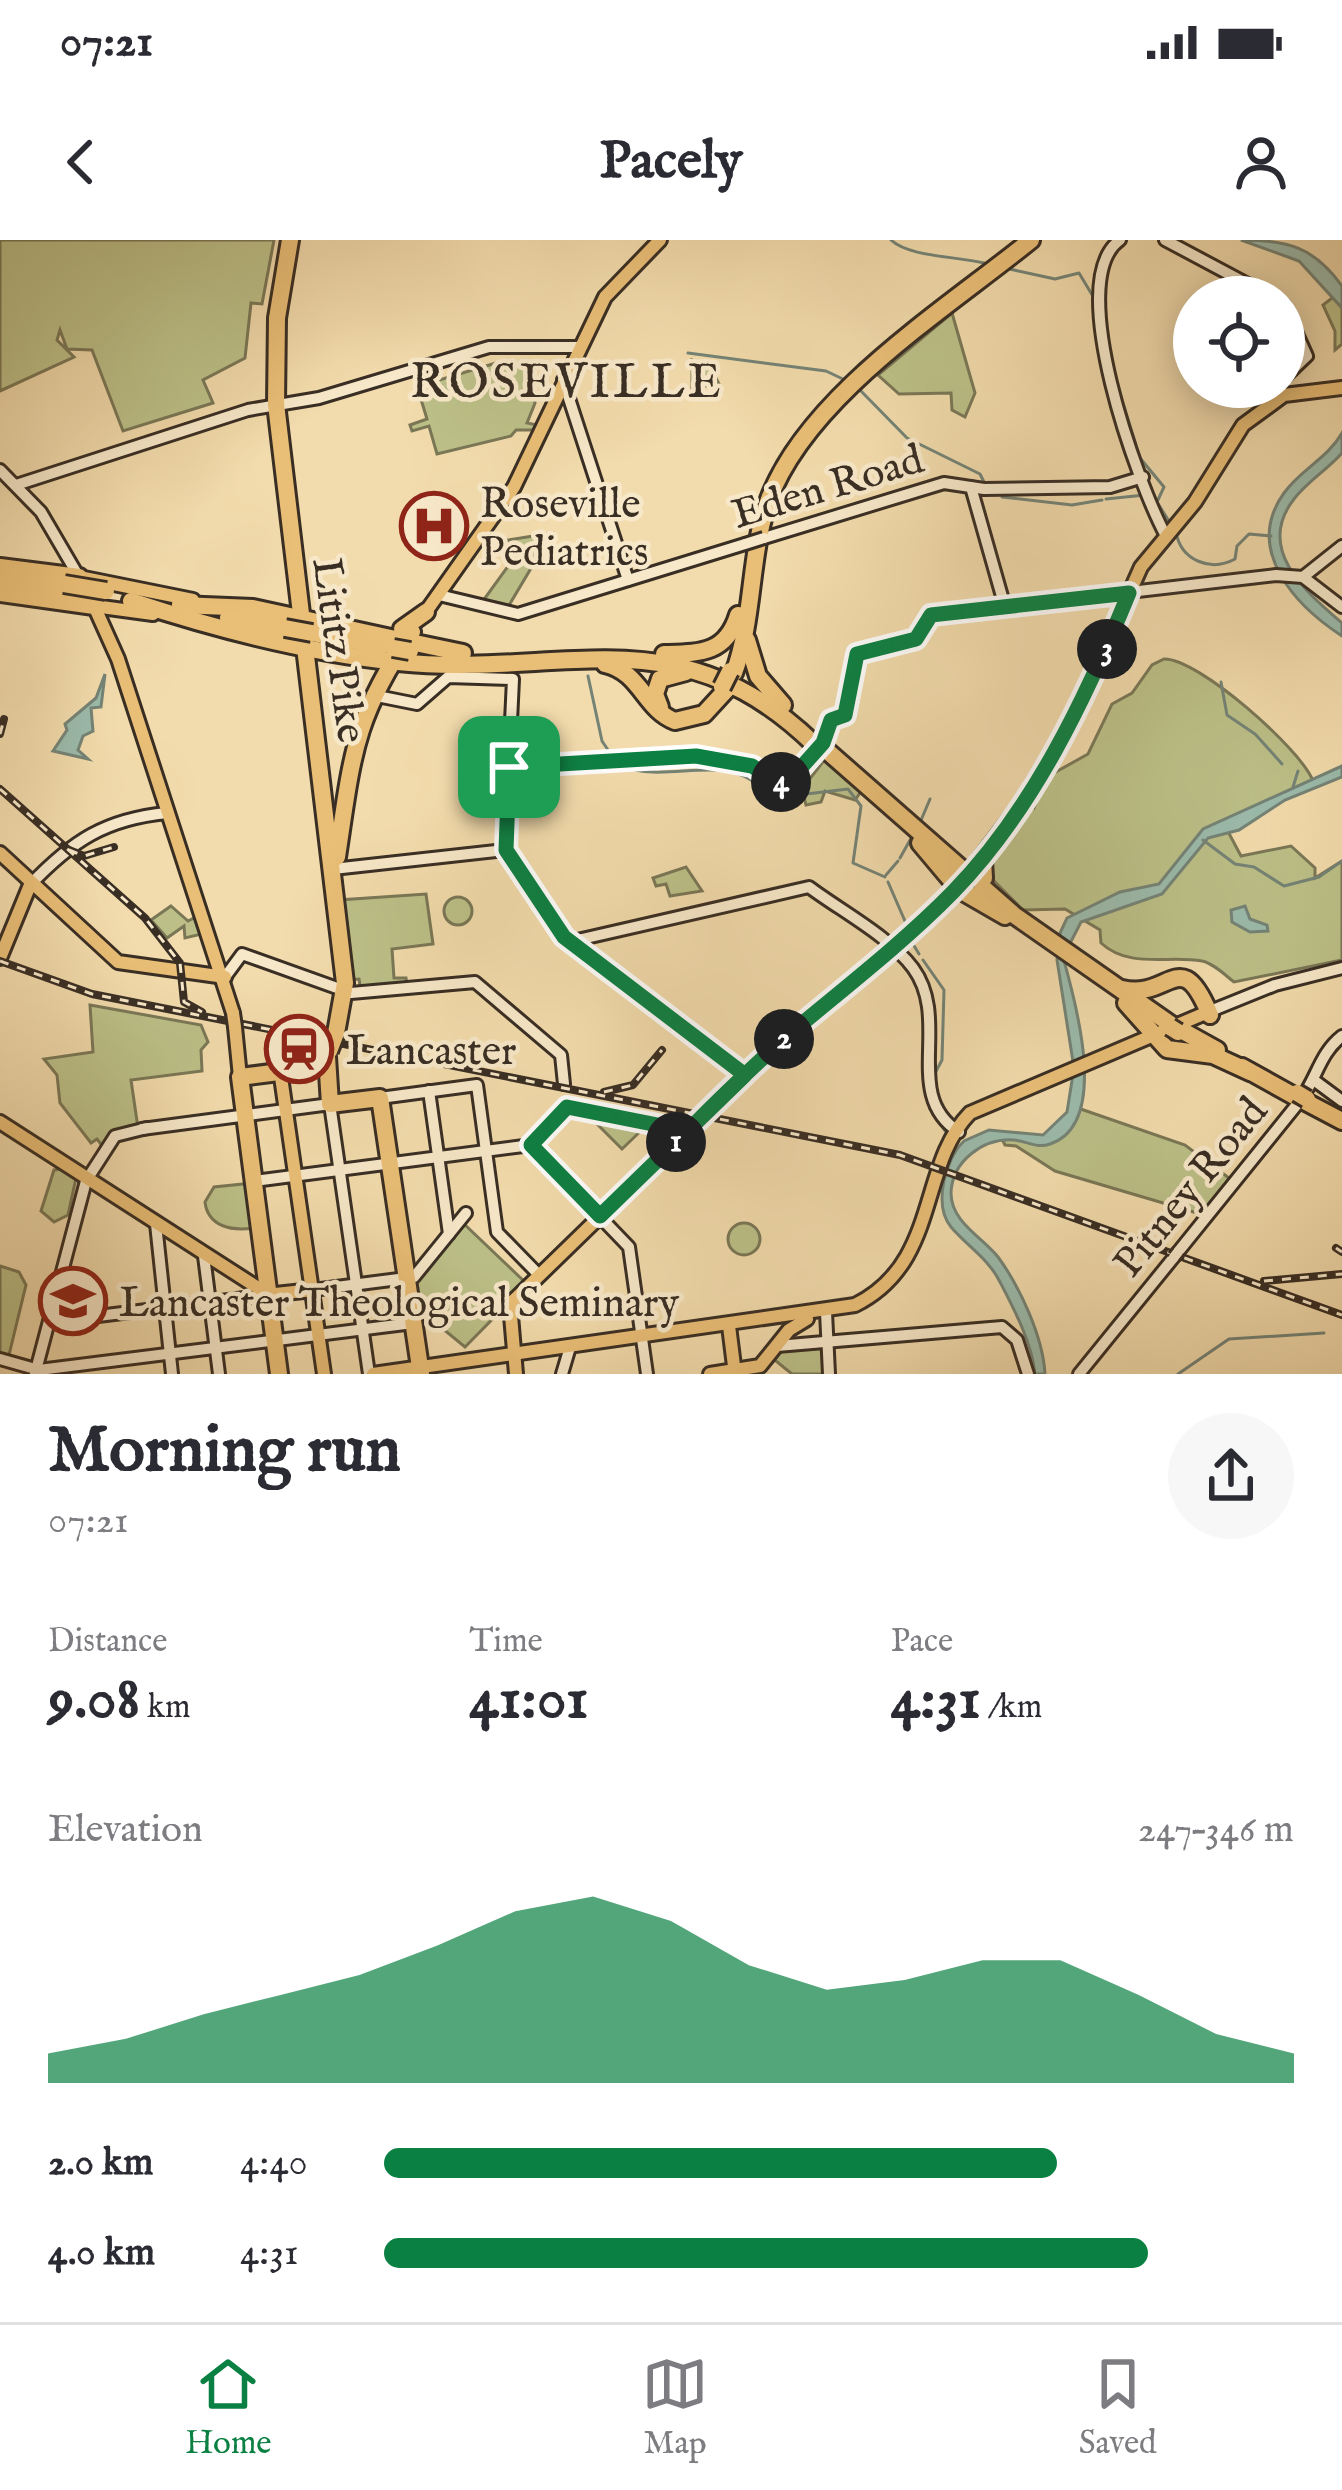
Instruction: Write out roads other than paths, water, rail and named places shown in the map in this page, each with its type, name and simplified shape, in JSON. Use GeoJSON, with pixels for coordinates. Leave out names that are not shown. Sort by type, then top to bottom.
{"type":"FeatureCollection","features":[{"type":"Feature","properties":{"kind":"highway","name":"Lititz Pike"},"geometry":{"type":"LineString","coordinates":[[290,240],[276,324],[276,404],[297,628],[334,856],[346,992],[328,1059]]}},
{"type":"Feature","properties":{"kind":"highway"},"geometry":{"type":"LineString","coordinates":[[754,696],[682,671],[662,676],[655,697],[666,712],[686,716],[710,703],[728,680],[762,499],[805,422],[1021,240]]}},
{"type":"Feature","properties":{"kind":"highway"},"geometry":{"type":"LineString","coordinates":[[544,661],[617,667],[638,682],[659,713],[675,721],[704,714],[728,680],[770,495],[812,425],[1031,240]]}},
{"type":"Feature","properties":{"kind":"highway"},"geometry":{"type":"LineString","coordinates":[[754,567],[747,624],[752,664],[767,689],[820,746],[896,815],[1048,941]]}},
{"type":"Feature","properties":{"kind":"highway"},"geometry":{"type":"LineString","coordinates":[[0,579],[180,605],[399,650],[483,657],[584,658],[713,650],[732,632],[742,596]]}},
{"type":"Feature","properties":{"kind":"highway"},"geometry":{"type":"LineString","coordinates":[[91,592],[399,650],[490,662],[669,663],[717,676],[754,696],[820,746]]}},
{"type":"Feature","properties":{"kind":"highway"},"geometry":{"type":"LineString","coordinates":[[91,592],[203,622],[353,628],[399,650],[584,658]]}},
{"type":"Feature","properties":{"kind":"highway"},"geometry":{"type":"LineString","coordinates":[[180,605],[253,608],[297,628]]}},
{"type":"Feature","properties":{"kind":"highway"},"geometry":{"type":"LineString","coordinates":[[334,856],[349,762],[371,695],[427,613]]}},
{"type":"Feature","properties":{"kind":"highway"},"geometry":{"type":"LineString","coordinates":[[427,613],[426,639],[457,652]]}},
{"type":"Feature","properties":{"kind":"highway"},"geometry":{"type":"LineString","coordinates":[[610,657],[668,660],[718,674],[760,696],[967,877],[1168,1032],[1306,1100]]}},
{"type":"Feature","properties":{"kind":"highway"},"geometry":{"type":"LineString","coordinates":[[1092,973],[1135,992],[1184,977],[1198,987],[1208,1014]]}},
{"type":"Feature","properties":{"kind":"highway"},"geometry":{"type":"LineString","coordinates":[[1208,1014],[1194,984],[1169,980],[1156,1002],[1168,1032],[1342,1119]]}},
{"type":"Feature","properties":{"kind":"highway"},"geometry":{"type":"LineString","coordinates":[[279,1374],[275,1340],[257,1292],[254,1181],[243,1073],[328,1059],[330,1105],[380,1098],[420,1371]]}},
{"type":"Feature","properties":{"kind":"main road"},"geometry":{"type":"LineString","coordinates":[[427,613],[514,487],[579,347],[616,281],[660,240]]}},
{"type":"Feature","properties":{"kind":"main road"},"geometry":{"type":"LineString","coordinates":[[1305,391],[1342,388]]}},
{"type":"Feature","properties":{"kind":"main road"},"geometry":{"type":"LineString","coordinates":[[516,1374],[508,1309],[745,1075],[967,877],[1076,712],[1129,593],[1243,425],[1260,408]]}},
{"type":"Feature","properties":{"kind":"main road"},"geometry":{"type":"LineString","coordinates":[[243,1073],[225,977],[91,592],[253,608]]}},
{"type":"Feature","properties":{"kind":"main road"},"geometry":{"type":"LineString","coordinates":[[0,853],[121,963],[225,977]]}},
{"type":"Feature","properties":{"kind":"main road"},"geometry":{"type":"LineString","coordinates":[[0,957],[30,885]]}},
{"type":"Feature","properties":{"kind":"main road"},"geometry":{"type":"LineString","coordinates":[[710,1374],[762,1365],[803,1320],[863,1305],[904,1265],[958,1131],[981,1109],[1208,1014]]}},
{"type":"Feature","properties":{"kind":"main road"},"geometry":{"type":"LineString","coordinates":[[280,1070],[324,1374]]}},
{"type":"Feature","properties":{"kind":"main road"},"geometry":{"type":"LineString","coordinates":[[0,1124],[257,1292],[313,1290]]}},
{"type":"Feature","properties":{"kind":"main road"},"geometry":{"type":"LineString","coordinates":[[371,1374],[826,1314]]}},
{"type":"Feature","properties":{"kind":"main road"},"geometry":{"type":"LineString","coordinates":[[729,1326],[735,1372]]}},
{"type":"Feature","properties":{"kind":"street"},"geometry":{"type":"LineString","coordinates":[[1124,240],[1108,255],[1098,298],[1105,360],[1166,536]]}},
{"type":"Feature","properties":{"kind":"street"},"geometry":{"type":"LineString","coordinates":[[1165,240],[1233,276]]}},
{"type":"Feature","properties":{"kind":"street"},"geometry":{"type":"LineString","coordinates":[[16,485],[276,404],[319,398],[494,346],[579,347]]}},
{"type":"Feature","properties":{"kind":"street"},"geometry":{"type":"LineString","coordinates":[[563,380],[628,580]]}},
{"type":"Feature","properties":{"kind":"street"},"geometry":{"type":"LineString","coordinates":[[0,470],[58,538],[91,592]]}},
{"type":"Feature","properties":{"kind":"street"},"geometry":{"type":"LineString","coordinates":[[971,487],[1112,487],[1143,477]]}},
{"type":"Feature","properties":{"kind":"street","name":"Eden Road"},"geometry":{"type":"LineString","coordinates":[[440,595],[515,614],[944,483],[971,487],[1005,607]]}},
{"type":"Feature","properties":{"kind":"street"},"geometry":{"type":"LineString","coordinates":[[1299,576],[1342,546]]}},
{"type":"Feature","properties":{"kind":"street"},"geometry":{"type":"LineString","coordinates":[[509,767],[690,756],[754,766],[776,781],[792,779],[823,743],[831,720],[845,715],[853,657],[910,641],[931,615],[1276,575],[1299,576],[1342,608]]}},
{"type":"Feature","properties":{"kind":"street"},"geometry":{"type":"LineString","coordinates":[[371,695],[417,704],[451,676],[514,679],[506,850],[561,933],[745,1075]]}},
{"type":"Feature","properties":{"kind":"street"},"geometry":{"type":"LineString","coordinates":[[30,885],[74,842],[130,818],[167,813]]}},
{"type":"Feature","properties":{"kind":"street"},"geometry":{"type":"LineString","coordinates":[[334,856],[506,850]]}},
{"type":"Feature","properties":{"kind":"street"},"geometry":{"type":"LineString","coordinates":[[573,941],[807,886],[890,948],[916,974],[934,1023],[930,1097],[938,1116],[958,1131]]}},
{"type":"Feature","properties":{"kind":"street"},"geometry":{"type":"LineString","coordinates":[[225,977],[242,954],[346,992],[475,982],[562,1058],[567,1107],[531,1145],[254,1181]]}},
{"type":"Feature","properties":{"kind":"street"},"geometry":{"type":"LineString","coordinates":[[1208,1014],[1272,987],[1342,969]]}},
{"type":"Feature","properties":{"kind":"street","name":"Pitney Road"},"geometry":{"type":"LineString","coordinates":[[1079,1374],[1315,1081],[1322,1055],[1342,1036]]}},
{"type":"Feature","properties":{"kind":"street"},"geometry":{"type":"LineString","coordinates":[[1315,1081],[1342,1102]]}},
{"type":"Feature","properties":{"kind":"street"},"geometry":{"type":"LineString","coordinates":[[380,1098],[477,1085],[498,1234],[539,1275]]}},
{"type":"Feature","properties":{"kind":"street"},"geometry":{"type":"LineString","coordinates":[[429,1091],[449,1234]]}},
{"type":"Feature","properties":{"kind":"street"},"geometry":{"type":"LineString","coordinates":[[36,1371],[87,1179],[115,1136],[330,1105],[371,1374]]}},
{"type":"Feature","properties":{"kind":"street"},"geometry":{"type":"LineString","coordinates":[[567,1107],[688,1131]]}},
{"type":"Feature","properties":{"kind":"street"},"geometry":{"type":"LineString","coordinates":[[531,1145],[623,1240],[647,1374]]}},
{"type":"Feature","properties":{"kind":"street"},"geometry":{"type":"LineString","coordinates":[[313,1290],[415,1276],[466,1213]]}},
{"type":"Feature","properties":{"kind":"street"},"geometry":{"type":"LineString","coordinates":[[156,1224],[172,1374]]}},
{"type":"Feature","properties":{"kind":"street"},"geometry":{"type":"LineString","coordinates":[[205,1256],[219,1374]]}},
{"type":"Feature","properties":{"kind":"street"},"geometry":{"type":"LineString","coordinates":[[49,1322],[257,1292]]}},
{"type":"Feature","properties":{"kind":"street"},"geometry":{"type":"LineString","coordinates":[[826,1314],[830,1374]]}},
{"type":"Feature","properties":{"kind":"street"},"geometry":{"type":"LineString","coordinates":[[0,1359],[36,1371],[413,1323]]}},
{"type":"Feature","properties":{"kind":"street"},"geometry":{"type":"LineString","coordinates":[[784,1344],[1000,1327],[1009,1331],[1028,1374]]}},
{"type":"Feature","properties":{"kind":"street"},"geometry":{"type":"LineString","coordinates":[[562,1374],[570,1348]]}},
{"type":"Feature","properties":{"kind":"waterway"},"geometry":{"type":"LineString","coordinates":[[891,240],[921,253],[984,263]]}},
{"type":"Feature","properties":{"kind":"waterway"},"geometry":{"type":"LineString","coordinates":[[1005,268],[1055,279],[1079,273],[1094,298]]}},
{"type":"Feature","properties":{"kind":"waterway"},"geometry":{"type":"LineString","coordinates":[[1103,305],[1108,336]]}},
{"type":"Feature","properties":{"kind":"waterway"},"geometry":{"type":"LineString","coordinates":[[688,353],[826,371],[847,381]]}},
{"type":"Feature","properties":{"kind":"waterway"},"geometry":{"type":"LineString","coordinates":[[1114,374],[1140,458],[1164,487],[1157,502],[1172,526]]}},
{"type":"Feature","properties":{"kind":"waterway"},"geometry":{"type":"LineString","coordinates":[[860,390],[907,438],[980,474],[985,484]]}},
{"type":"Feature","properties":{"kind":"waterway"},"geometry":{"type":"LineString","coordinates":[[1106,499],[1145,495]]}},
{"type":"Feature","properties":{"kind":"waterway"},"geometry":{"type":"LineString","coordinates":[[1002,497],[1072,505],[1102,500]]}},
{"type":"Feature","properties":{"kind":"waterway"},"geometry":{"type":"LineString","coordinates":[[1176,532],[1184,550],[1207,564],[1235,559],[1237,546],[1249,534],[1271,536]]}},
{"type":"Feature","properties":{"kind":"waterway"},"geometry":{"type":"LineString","coordinates":[[588,676],[602,741],[612,756]]}},
{"type":"Feature","properties":{"kind":"waterway"},"geometry":{"type":"LineString","coordinates":[[1221,682],[1227,715],[1255,734]]}},
{"type":"Feature","properties":{"kind":"waterway"},"geometry":{"type":"LineString","coordinates":[[1256,735],[1282,764]]}},
{"type":"Feature","properties":{"kind":"waterway"},"geometry":{"type":"LineString","coordinates":[[623,766],[654,772],[721,770],[751,780]]}},
{"type":"Feature","properties":{"kind":"waterway"},"geometry":{"type":"LineString","coordinates":[[1293,787],[1298,771]]}},
{"type":"Feature","properties":{"kind":"waterway"},"geometry":{"type":"LineString","coordinates":[[765,788],[798,795],[848,789],[861,806],[853,863],[885,877]]}},
{"type":"Feature","properties":{"kind":"waterway"},"geometry":{"type":"LineString","coordinates":[[919,825],[930,799]]}},
{"type":"Feature","properties":{"kind":"waterway"},"geometry":{"type":"LineString","coordinates":[[900,858],[914,833]]}},
{"type":"Feature","properties":{"kind":"waterway"},"geometry":{"type":"LineString","coordinates":[[1203,840],[1235,864],[1254,867],[1284,886],[1319,877],[1342,861]]}},
{"type":"Feature","properties":{"kind":"waterway"},"geometry":{"type":"LineString","coordinates":[[886,875],[898,861]]}},
{"type":"Feature","properties":{"kind":"waterway"},"geometry":{"type":"LineString","coordinates":[[888,882],[908,928]]}},
{"type":"Feature","properties":{"kind":"waterway"},"geometry":{"type":"LineString","coordinates":[[910,939],[919,954]]}},
{"type":"Feature","properties":{"kind":"waterway"},"geometry":{"type":"LineString","coordinates":[[923,960],[944,990],[942,1060],[933,1077]]}},
{"type":"Feature","properties":{"kind":"waterway"},"geometry":{"type":"LineString","coordinates":[[926,1082],[930,1109]]}},
{"type":"Feature","properties":{"kind":"waterway"},"geometry":{"type":"LineString","coordinates":[[933,1114],[949,1136]]}},
{"type":"Feature","properties":{"kind":"waterway"},"geometry":{"type":"LineString","coordinates":[[1178,1374],[1229,1339],[1324,1333]]}},
{"type":"Feature","properties":{"kind":"railway"},"geometry":{"type":"LineString","coordinates":[[0,734],[4,719]]}},
{"type":"Feature","properties":{"kind":"railway"},"geometry":{"type":"LineString","coordinates":[[0,789],[145,918],[180,963],[184,1002],[202,1012]]}},
{"type":"Feature","properties":{"kind":"railway"},"geometry":{"type":"LineString","coordinates":[[69,850],[84,856],[114,847]]}},
{"type":"Feature","properties":{"kind":"railway"},"geometry":{"type":"LineString","coordinates":[[0,961],[92,994],[900,1155],[1342,1315]]}},
{"type":"Feature","properties":{"kind":"railway"},"geometry":{"type":"LineString","coordinates":[[604,1092],[633,1085],[662,1050]]}},
{"type":"Feature","properties":{"kind":"railway"},"geometry":{"type":"LineString","coordinates":[[1336,1248],[1342,1252]]}},
{"type":"Feature","properties":{"kind":"railway"},"geometry":{"type":"LineString","coordinates":[[1264,1281],[1342,1274]]}},
{"type":"Feature","properties":{"kind":"place","name":"Roseville Pediatrics"},"geometry":{"type":"Point","coordinates":[434,526]}},
{"type":"Feature","properties":{"kind":"place","name":"Lancaster"},"geometry":{"type":"Point","coordinates":[299,1049]}},
{"type":"Feature","properties":{"kind":"place","name":"Lancaster Theological Seminary"},"geometry":{"type":"Point","coordinates":[73,1301]}},
{"type":"Feature","properties":{"kind":"district","name":"ROSEVILLE"},"geometry":{"type":"Point","coordinates":[567,380]}}]}
